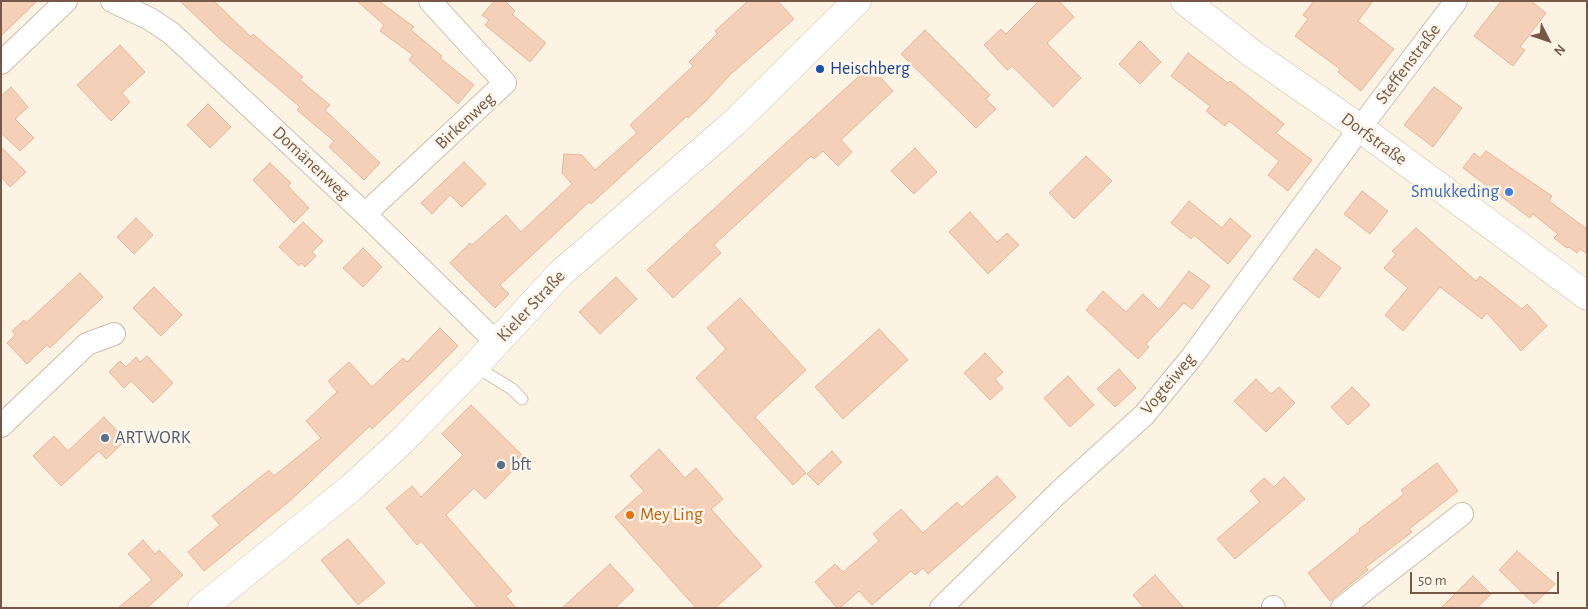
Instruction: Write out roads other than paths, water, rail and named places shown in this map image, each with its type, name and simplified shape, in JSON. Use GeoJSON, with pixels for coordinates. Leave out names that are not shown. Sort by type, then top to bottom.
{"type":"FeatureCollection","features":[{"type":"Feature","properties":{"kind":"main road","name":"Kieler Straße"},"geometry":{"type":"LineString","coordinates":[[202,608],[351,488],[403,440],[497,343],[560,272],[734,123],[857,1]]}},
{"type":"Feature","properties":{"kind":"main road","name":"Dorfstraße"},"geometry":{"type":"LineString","coordinates":[[1185,1],[1250,52],[1360,128],[1587,296]]}},
{"type":"Feature","properties":{"kind":"street"},"geometry":{"type":"LineString","coordinates":[[1,63],[66,1]]}},
{"type":"Feature","properties":{"kind":"street","name":"Domänenweg"},"geometry":{"type":"LineString","coordinates":[[112,1],[150,19],[171,34],[365,214],[497,343]]}},
{"type":"Feature","properties":{"kind":"street","name":"Birkenweg"},"geometry":{"type":"LineString","coordinates":[[365,214],[505,83],[430,1]]}},
{"type":"Feature","properties":{"kind":"street","name":"Steffenstraße"},"geometry":{"type":"LineString","coordinates":[[1360,128],[1456,1]]}},
{"type":"Feature","properties":{"kind":"street","name":"Vogteiweg"},"geometry":{"type":"LineString","coordinates":[[941,608],[1058,493],[1144,415],[1191,358],[1360,128]]}},
{"type":"Feature","properties":{"kind":"street"},"geometry":{"type":"LineString","coordinates":[[1,426],[88,344],[114,334]]}},
{"type":"Feature","properties":{"kind":"street"},"geometry":{"type":"LineString","coordinates":[[1342,608],[1462,514]]}},
{"type":"Feature","properties":{"kind":"lane"},"geometry":{"type":"LineString","coordinates":[[475,366],[512,389],[522,399]]}},
{"type":"Feature","properties":{"kind":"place","name":"Heischberg"},"geometry":{"type":"Point","coordinates":[820,69]}},
{"type":"Feature","properties":{"kind":"place","name":"Smukkeding"},"geometry":{"type":"Point","coordinates":[1509,192]}},
{"type":"Feature","properties":{"kind":"place","name":"ARTWORK"},"geometry":{"type":"Point","coordinates":[105,438]}},
{"type":"Feature","properties":{"kind":"place","name":"bft"},"geometry":{"type":"Point","coordinates":[501,465]}},
{"type":"Feature","properties":{"kind":"place","name":"Mey Ling"},"geometry":{"type":"Point","coordinates":[630,515]}}]}
